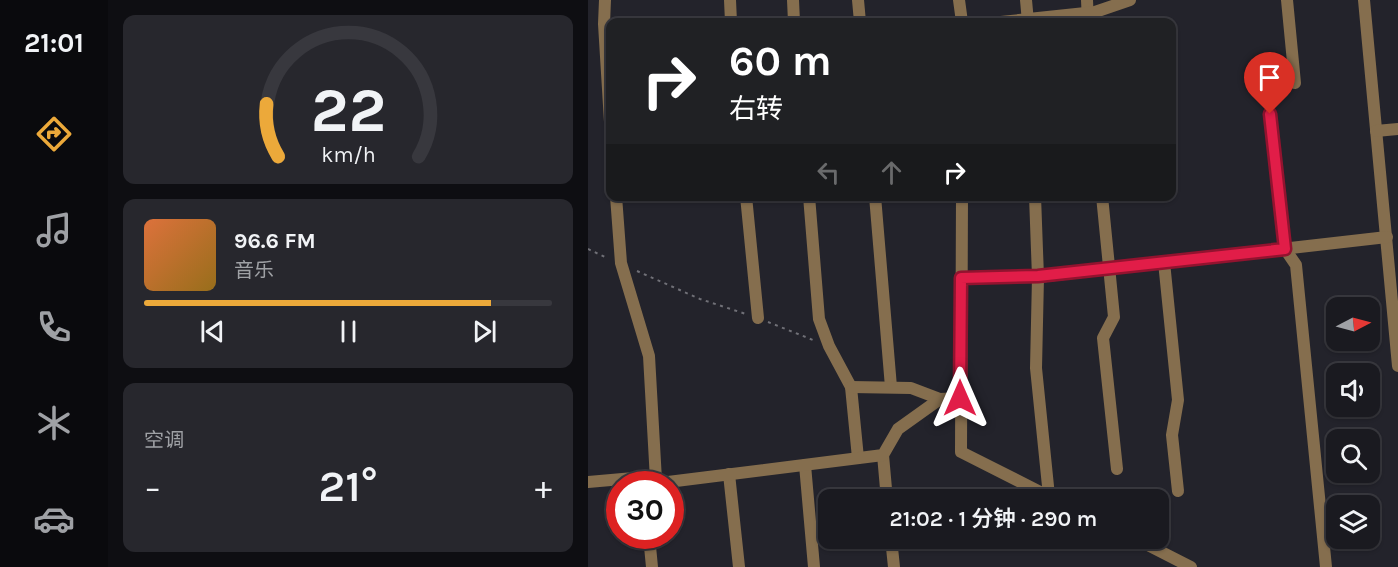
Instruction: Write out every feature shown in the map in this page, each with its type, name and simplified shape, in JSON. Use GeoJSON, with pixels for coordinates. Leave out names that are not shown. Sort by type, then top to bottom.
{"type":"FeatureCollection","features":[{"type":"Feature","properties":{"kind":"street"},"geometry":{"type":"LineString","coordinates":[[605,0],[606,42]]}},
{"type":"Feature","properties":{"kind":"street"},"geometry":{"type":"LineString","coordinates":[[730,0],[731,18]]}},
{"type":"Feature","properties":{"kind":"street"},"geometry":{"type":"LineString","coordinates":[[793,0],[794,18]]}},
{"type":"Feature","properties":{"kind":"street"},"geometry":{"type":"LineString","coordinates":[[858,0],[860,18]]}},
{"type":"Feature","properties":{"kind":"street"},"geometry":{"type":"LineString","coordinates":[[958,0],[961,18]]}},
{"type":"Feature","properties":{"kind":"street"},"geometry":{"type":"LineString","coordinates":[[1026,0],[1028,18]]}},
{"type":"Feature","properties":{"kind":"street"},"geometry":{"type":"LineString","coordinates":[[1048,18],[1088,12],[1130,0]]}},
{"type":"Feature","properties":{"kind":"street"},"geometry":{"type":"LineString","coordinates":[[1287,0],[1294,83]]}},
{"type":"Feature","properties":{"kind":"street"},"geometry":{"type":"LineString","coordinates":[[1364,0],[1396,322],[1398,366]]}},
{"type":"Feature","properties":{"kind":"street"},"geometry":{"type":"LineString","coordinates":[[1270,114],[1285,249],[1296,265],[1326,567]]}},
{"type":"Feature","properties":{"kind":"street"},"geometry":{"type":"LineString","coordinates":[[1376,131],[1398,129]]}},
{"type":"Feature","properties":{"kind":"street"},"geometry":{"type":"LineString","coordinates":[[616,201],[621,264],[650,356],[656,471]]}},
{"type":"Feature","properties":{"kind":"street"},"geometry":{"type":"LineString","coordinates":[[746,201],[758,318]]}},
{"type":"Feature","properties":{"kind":"street"},"geometry":{"type":"LineString","coordinates":[[809,201],[819,319],[829,346],[851,387],[858,458]]}},
{"type":"Feature","properties":{"kind":"street"},"geometry":{"type":"LineString","coordinates":[[875,201],[891,387]]}},
{"type":"Feature","properties":{"kind":"street"},"geometry":{"type":"LineString","coordinates":[[962,201],[961,452],[1034,489]]}},
{"type":"Feature","properties":{"kind":"street"},"geometry":{"type":"LineString","coordinates":[[1035,201],[1038,276],[1036,368],[1051,489]]}},
{"type":"Feature","properties":{"kind":"street"},"geometry":{"type":"LineString","coordinates":[[1102,201],[1114,317],[1103,338],[1117,469]]}},
{"type":"Feature","properties":{"kind":"street"},"geometry":{"type":"LineString","coordinates":[[961,278],[1038,276],[1387,237]]}},
{"type":"Feature","properties":{"kind":"street"},"geometry":{"type":"LineString","coordinates":[[1164,262],[1178,400],[1172,435],[1178,491]]}},
{"type":"Feature","properties":{"kind":"street"},"geometry":{"type":"LineString","coordinates":[[851,387],[911,388],[939,399],[960,398]]}},
{"type":"Feature","properties":{"kind":"street"},"geometry":{"type":"LineString","coordinates":[[886,489],[883,455],[898,429],[939,399]]}},
{"type":"Feature","properties":{"kind":"street"},"geometry":{"type":"LineString","coordinates":[[684,480],[883,455]]}},
{"type":"Feature","properties":{"kind":"street"},"geometry":{"type":"LineString","coordinates":[[805,465],[814,567]]}},
{"type":"Feature","properties":{"kind":"street"},"geometry":{"type":"LineString","coordinates":[[729,474],[738,567]]}},
{"type":"Feature","properties":{"kind":"street"},"geometry":{"type":"LineString","coordinates":[[588,482],[606,482]]}},
{"type":"Feature","properties":{"kind":"street"},"geometry":{"type":"LineString","coordinates":[[650,549],[652,567]]}},
{"type":"Feature","properties":{"kind":"street"},"geometry":{"type":"LineString","coordinates":[[892,549],[894,567]]}},
{"type":"Feature","properties":{"kind":"street"},"geometry":{"type":"LineString","coordinates":[[1156,549],[1191,567]]}},
{"type":"Feature","properties":{"kind":"path"},"geometry":{"type":"LineString","coordinates":[[588,249],[700,299],[758,318],[829,346]]}},
{"type":"Feature","properties":{"kind":"route"},"geometry":{"type":"LineString","coordinates":[[960,398],[961,278],[1038,276],[1285,249],[1270,114]]}}]}
